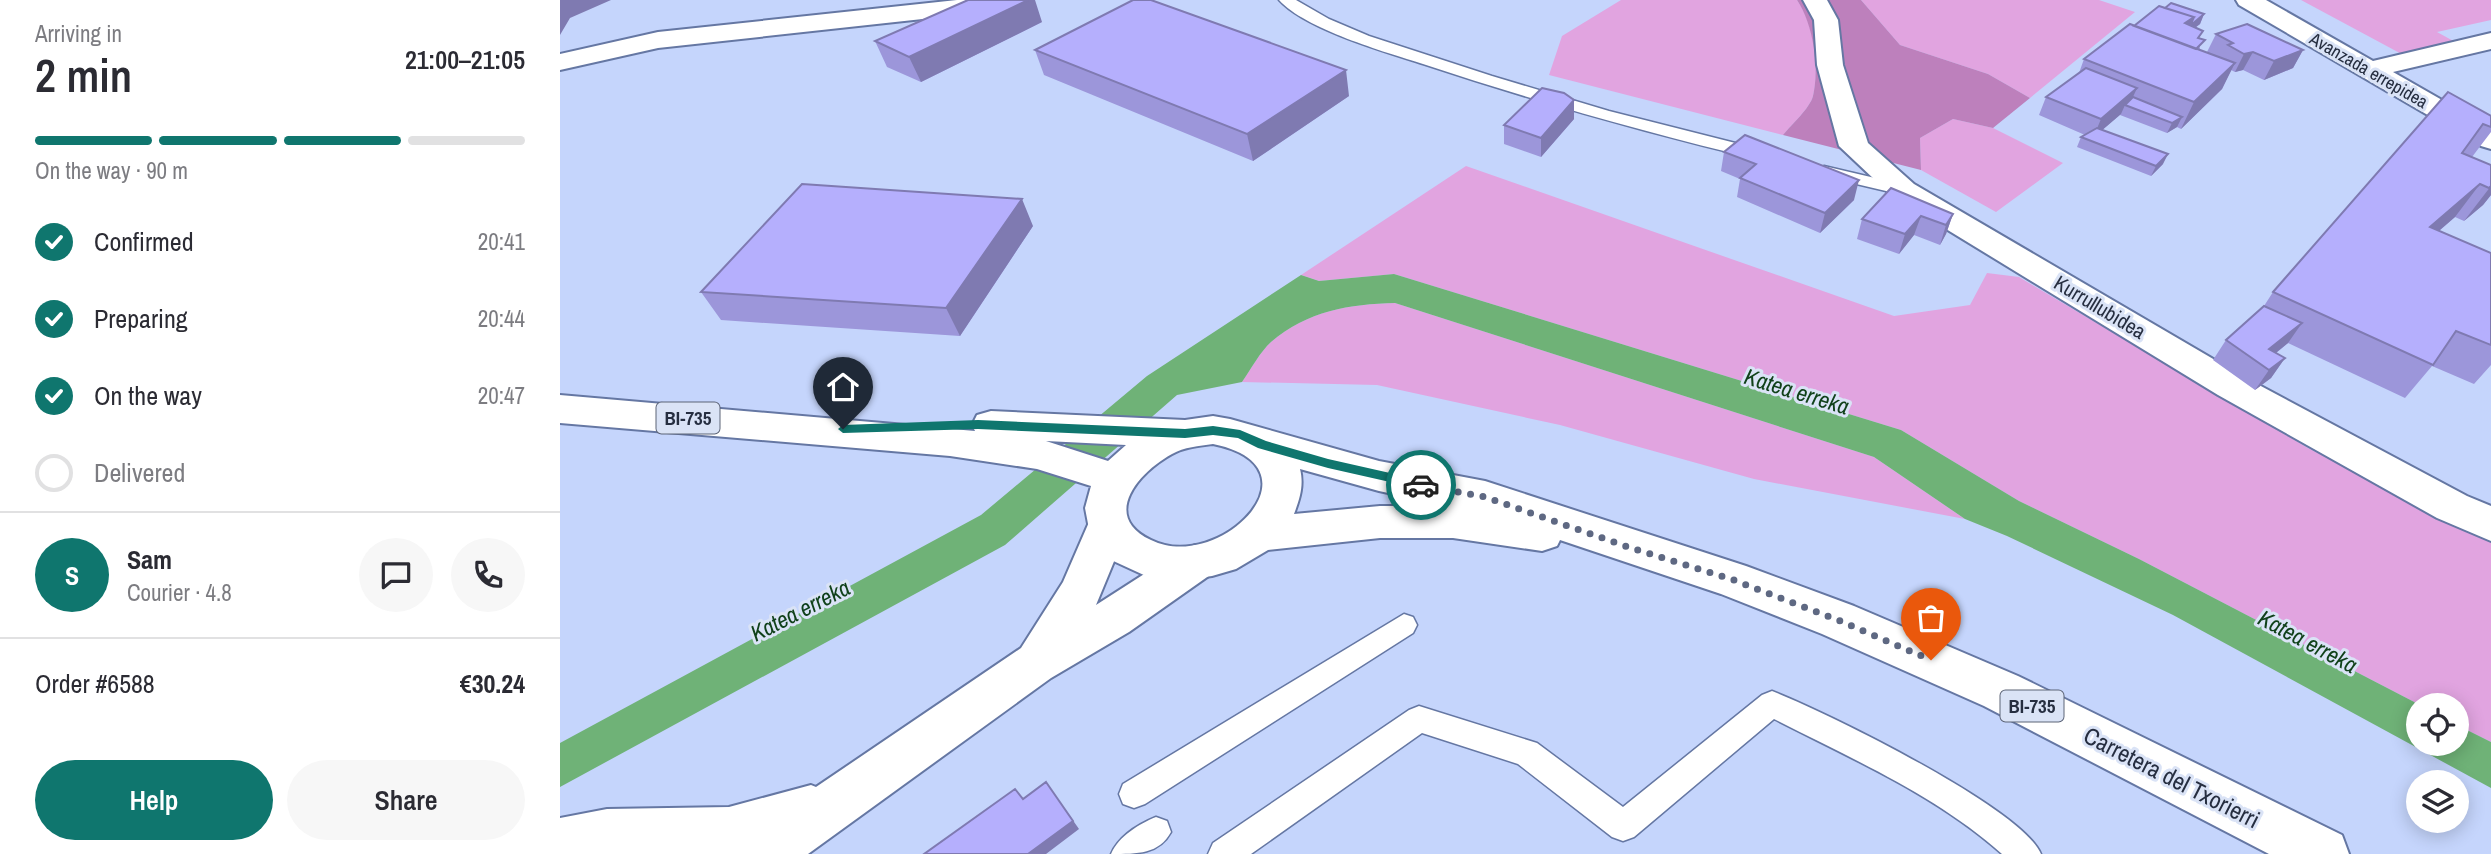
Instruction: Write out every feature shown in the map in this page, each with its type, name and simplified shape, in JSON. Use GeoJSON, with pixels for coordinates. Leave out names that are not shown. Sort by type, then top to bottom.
{"type":"FeatureCollection","features":[{"type":"Feature","properties":{"kind":"street"},"geometry":{"type":"LineString","coordinates":[[560,62],[658,40],[941,10],[1000,0]]}},
{"type":"Feature","properties":{"kind":"street","name":"Kurrullubidea"},"geometry":{"type":"LineString","coordinates":[[1815,0],[1826,20],[1830,65],[1854,146],[1903,190],[2231,386],[2452,507],[2491,524]]}},
{"type":"Feature","properties":{"kind":"street","name":"Avanzada errepidea"},"geometry":{"type":"LineString","coordinates":[[2248,0],[2491,140]]}},
{"type":"Feature","properties":{"kind":"street"},"geometry":{"type":"LineString","coordinates":[[2369,70],[2491,41]]}},
{"type":"Feature","properties":{"kind":"street","name":"BI-735"},"geometry":{"type":"LineString","coordinates":[[560,409],[950,442],[1039,454],[1116,479]]}},
{"type":"Feature","properties":{"kind":"street","name":"BI-735"},"geometry":{"type":"LineString","coordinates":[[816,430],[978,425],[1185,433]]}},
{"type":"Feature","properties":{"kind":"street"},"geometry":{"type":"LineString","coordinates":[[1213,430],[1240,434],[1262,444],[1275,459],[1282,476],[1282,495],[1273,515],[1257,534],[1239,547],[1218,557],[1195,563],[1171,564],[1149,561],[1129,552],[1116,540],[1108,525],[1106,502],[1116,479],[1133,459],[1157,443],[1185,433],[1213,430]]}},
{"type":"Feature","properties":{"kind":"street","name":"Carretera del Txorierri"},"geometry":{"type":"LineString","coordinates":[[1262,444],[1379,476],[1485,497],[1631,548],[1731,579],[1802,606],[1989,686],[2323,854]]}},
{"type":"Feature","properties":{"kind":"street","name":"Carretera del Txorierri"},"geometry":{"type":"LineString","coordinates":[[1257,534],[1380,522],[1452,523],[1631,548]]}},
{"type":"Feature","properties":{"kind":"street"},"geometry":{"type":"LineString","coordinates":[[1035,664],[1081,591],[1108,525]]}},
{"type":"Feature","properties":{"kind":"street"},"geometry":{"type":"LineString","coordinates":[[764,854],[1035,664],[1113,618],[1195,563]]}},
{"type":"Feature","properties":{"kind":"street"},"geometry":{"type":"LineString","coordinates":[[560,844],[607,835],[729,832],[836,803]]}},
{"type":"Feature","properties":{"kind":"lane"},"geometry":{"type":"LineString","coordinates":[[1286,0],[1309,16],[1376,44],[1467,74],[1554,101],[1784,161]]}},
{"type":"Feature","properties":{"kind":"lane"},"geometry":{"type":"LineString","coordinates":[[1810,167],[1903,190]]}},
{"type":"Feature","properties":{"kind":"lane"},"geometry":{"type":"LineString","coordinates":[[1134,794],[1404,625]]}},
{"type":"Feature","properties":{"kind":"lane"},"geometry":{"type":"LineString","coordinates":[[1224,854],[1419,719],[1527,753],[1623,826],[1772,704],[1916,777],[1986,820],[2025,854]]}},
{"type":"Feature","properties":{"kind":"lane"},"geometry":{"type":"LineString","coordinates":[[1127,854],[1156,832]]}},
{"type":"Feature","properties":{"kind":"shaded area"},"geometry":{"type":"Polygon","coordinates":[[[1621,0],[1797,0],[1808,21],[1814,46],[1816,72],[1811,101],[1783,135],[1549,75],[1562,36],[1621,0]]]}},
{"type":"Feature","properties":{"kind":"shaded area"},"geometry":{"type":"Polygon","coordinates":[[[1797,0],[1861,0],[1900,45],[1988,74],[2030,98],[1993,128],[1953,119],[1920,138],[1921,170],[1783,135],[1808,106],[1815,85],[1814,46],[1803,10],[1797,0]]]}},
{"type":"Feature","properties":{"kind":"shaded area"},"geometry":{"type":"Polygon","coordinates":[[[1861,0],[2099,0],[2135,12],[2030,98],[1988,74],[1900,45],[1861,0]]]}},
{"type":"Feature","properties":{"kind":"shaded area"},"geometry":{"type":"Polygon","coordinates":[[[2301,0],[2491,0],[2491,20],[2437,32],[2477,54],[2422,65],[2301,0]]]}},
{"type":"Feature","properties":{"kind":"shaded area"},"geometry":{"type":"Polygon","coordinates":[[[1953,119],[1993,128],[2063,163],[1996,212],[1921,170],[1920,138],[1953,119]]]}},
{"type":"Feature","properties":{"kind":"shaded area"},"geometry":{"type":"Polygon","coordinates":[[[1466,166],[1894,316],[1970,305],[1987,273],[2019,277],[2308,448],[2491,540],[2491,742],[2469,731],[2469,693],[2406,693],[2406,698],[2139,559],[2019,501],[1901,430],[1394,274],[1319,281],[1301,275],[1466,166]]]}},
{"type":"Feature","properties":{"kind":"shaded area"},"geometry":{"type":"Polygon","coordinates":[[[1394,274],[1901,430],[2019,501],[2139,559],[2406,698],[2406,742],[2173,615],[2007,536],[1965,519],[1874,457],[1395,303],[1330,311],[1285,331],[1267,346],[1242,382],[1177,395],[1005,545],[560,787],[560,743],[981,515],[1147,376],[1301,275],[1319,281],[1394,274]]]}},
{"type":"Feature","properties":{"kind":"shaded area"},"geometry":{"type":"Polygon","coordinates":[[[1395,303],[1874,457],[1965,519],[1754,479],[1560,425],[1377,385],[1242,382],[1267,346],[1299,323],[1330,311],[1395,303]]]}},
{"type":"Feature","properties":{"kind":"shaded area"},"geometry":{"type":"Polygon","coordinates":[[[2469,731],[2491,742],[2491,788],[2469,776],[2469,770],[2458,770],[2432,756],[2469,756],[2469,731]]]}},
{"type":"Feature","properties":{"kind":"building"},"geometry":{"type":"Polygon","coordinates":[[[968,0],[1028,0],[909,57],[875,41],[968,0]]]}},
{"type":"Feature","properties":{"kind":"building"},"geometry":{"type":"Polygon","coordinates":[[[1133,0],[1151,0],[1346,70],[1247,134],[1035,50],[1133,0]]]}},
{"type":"Feature","properties":{"kind":"building"},"geometry":{"type":"Polygon","coordinates":[[[2171,3],[2204,14],[2190,26],[2194,17],[2165,8],[2171,3]]]}},
{"type":"Feature","properties":{"kind":"building"},"geometry":{"type":"Polygon","coordinates":[[[2159,6],[2194,17],[2185,23],[2203,31],[2198,38],[2205,40],[2196,49],[2134,26],[2159,6]]]}},
{"type":"Feature","properties":{"kind":"building"},"geometry":{"type":"Polygon","coordinates":[[[2130,24],[2235,63],[2194,102],[2084,59],[2130,24]]]}},
{"type":"Feature","properties":{"kind":"building"},"geometry":{"type":"Polygon","coordinates":[[[2247,24],[2303,50],[2274,61],[2253,52],[2244,54],[2228,45],[2233,43],[2216,34],[2247,24]]]}},
{"type":"Feature","properties":{"kind":"building"},"geometry":{"type":"Polygon","coordinates":[[[2086,68],[2137,88],[2101,119],[2046,97],[2086,68]]]}},
{"type":"Feature","properties":{"kind":"building"},"geometry":{"type":"Polygon","coordinates":[[[1542,88],[1564,93],[1574,100],[1541,138],[1504,125],[1542,88]]]}},
{"type":"Feature","properties":{"kind":"building"},"geometry":{"type":"Polygon","coordinates":[[[2448,92],[2491,116],[2491,127],[2483,124],[2462,153],[2491,165],[2491,186],[2489,188],[2480,184],[2430,227],[2491,253],[2491,345],[2456,331],[2433,365],[2273,292],[2448,92]]]}},
{"type":"Feature","properties":{"kind":"building"},"geometry":{"type":"Polygon","coordinates":[[[2133,97],[2182,117],[2172,123],[2125,105],[2133,97]]]}},
{"type":"Feature","properties":{"kind":"building"},"geometry":{"type":"Polygon","coordinates":[[[2097,128],[2168,154],[2156,166],[2081,137],[2097,128]]]}},
{"type":"Feature","properties":{"kind":"building"},"geometry":{"type":"Polygon","coordinates":[[[1745,135],[1859,180],[1825,213],[1740,178],[1756,164],[1724,152],[1745,135]]]}},
{"type":"Feature","properties":{"kind":"building"},"geometry":{"type":"Polygon","coordinates":[[[802,184],[1022,199],[946,308],[701,292],[802,184]]]}},
{"type":"Feature","properties":{"kind":"building"},"geometry":{"type":"Polygon","coordinates":[[[1891,188],[1953,214],[1946,225],[1921,216],[1905,234],[1862,219],[1891,188]]]}},
{"type":"Feature","properties":{"kind":"building"},"geometry":{"type":"Polygon","coordinates":[[[2264,306],[2302,323],[2269,349],[2285,358],[2269,370],[2226,340],[2264,306]]]}},
{"type":"Feature","properties":{"kind":"building"},"geometry":{"type":"Polygon","coordinates":[[[1046,782],[1073,821],[1028,854],[924,854],[1015,789],[1023,799],[1046,782]]]}},
{"type":"Feature","properties":{"kind":"way so far"},"geometry":{"type":"LineString","coordinates":[[1421,485],[1485,497],[1631,548],[1731,579],[1838,620],[1931,660]]}},
{"type":"Feature","properties":{"kind":"route"},"geometry":{"type":"LineString","coordinates":[[843,429],[978,425],[1185,433],[1213,430],[1240,434],[1262,444],[1328,463],[1421,485]]}},
{"type":"Feature","properties":{"kind":"water label","name":"Katea erreka"},"geometry":{"type":"Point","coordinates":[1797,391]}},
{"type":"Feature","properties":{"kind":"water label","name":"Katea erreka"},"geometry":{"type":"Point","coordinates":[800,610]}},
{"type":"Feature","properties":{"kind":"water label","name":"Katea erreka"},"geometry":{"type":"Point","coordinates":[2308,641]}}]}
